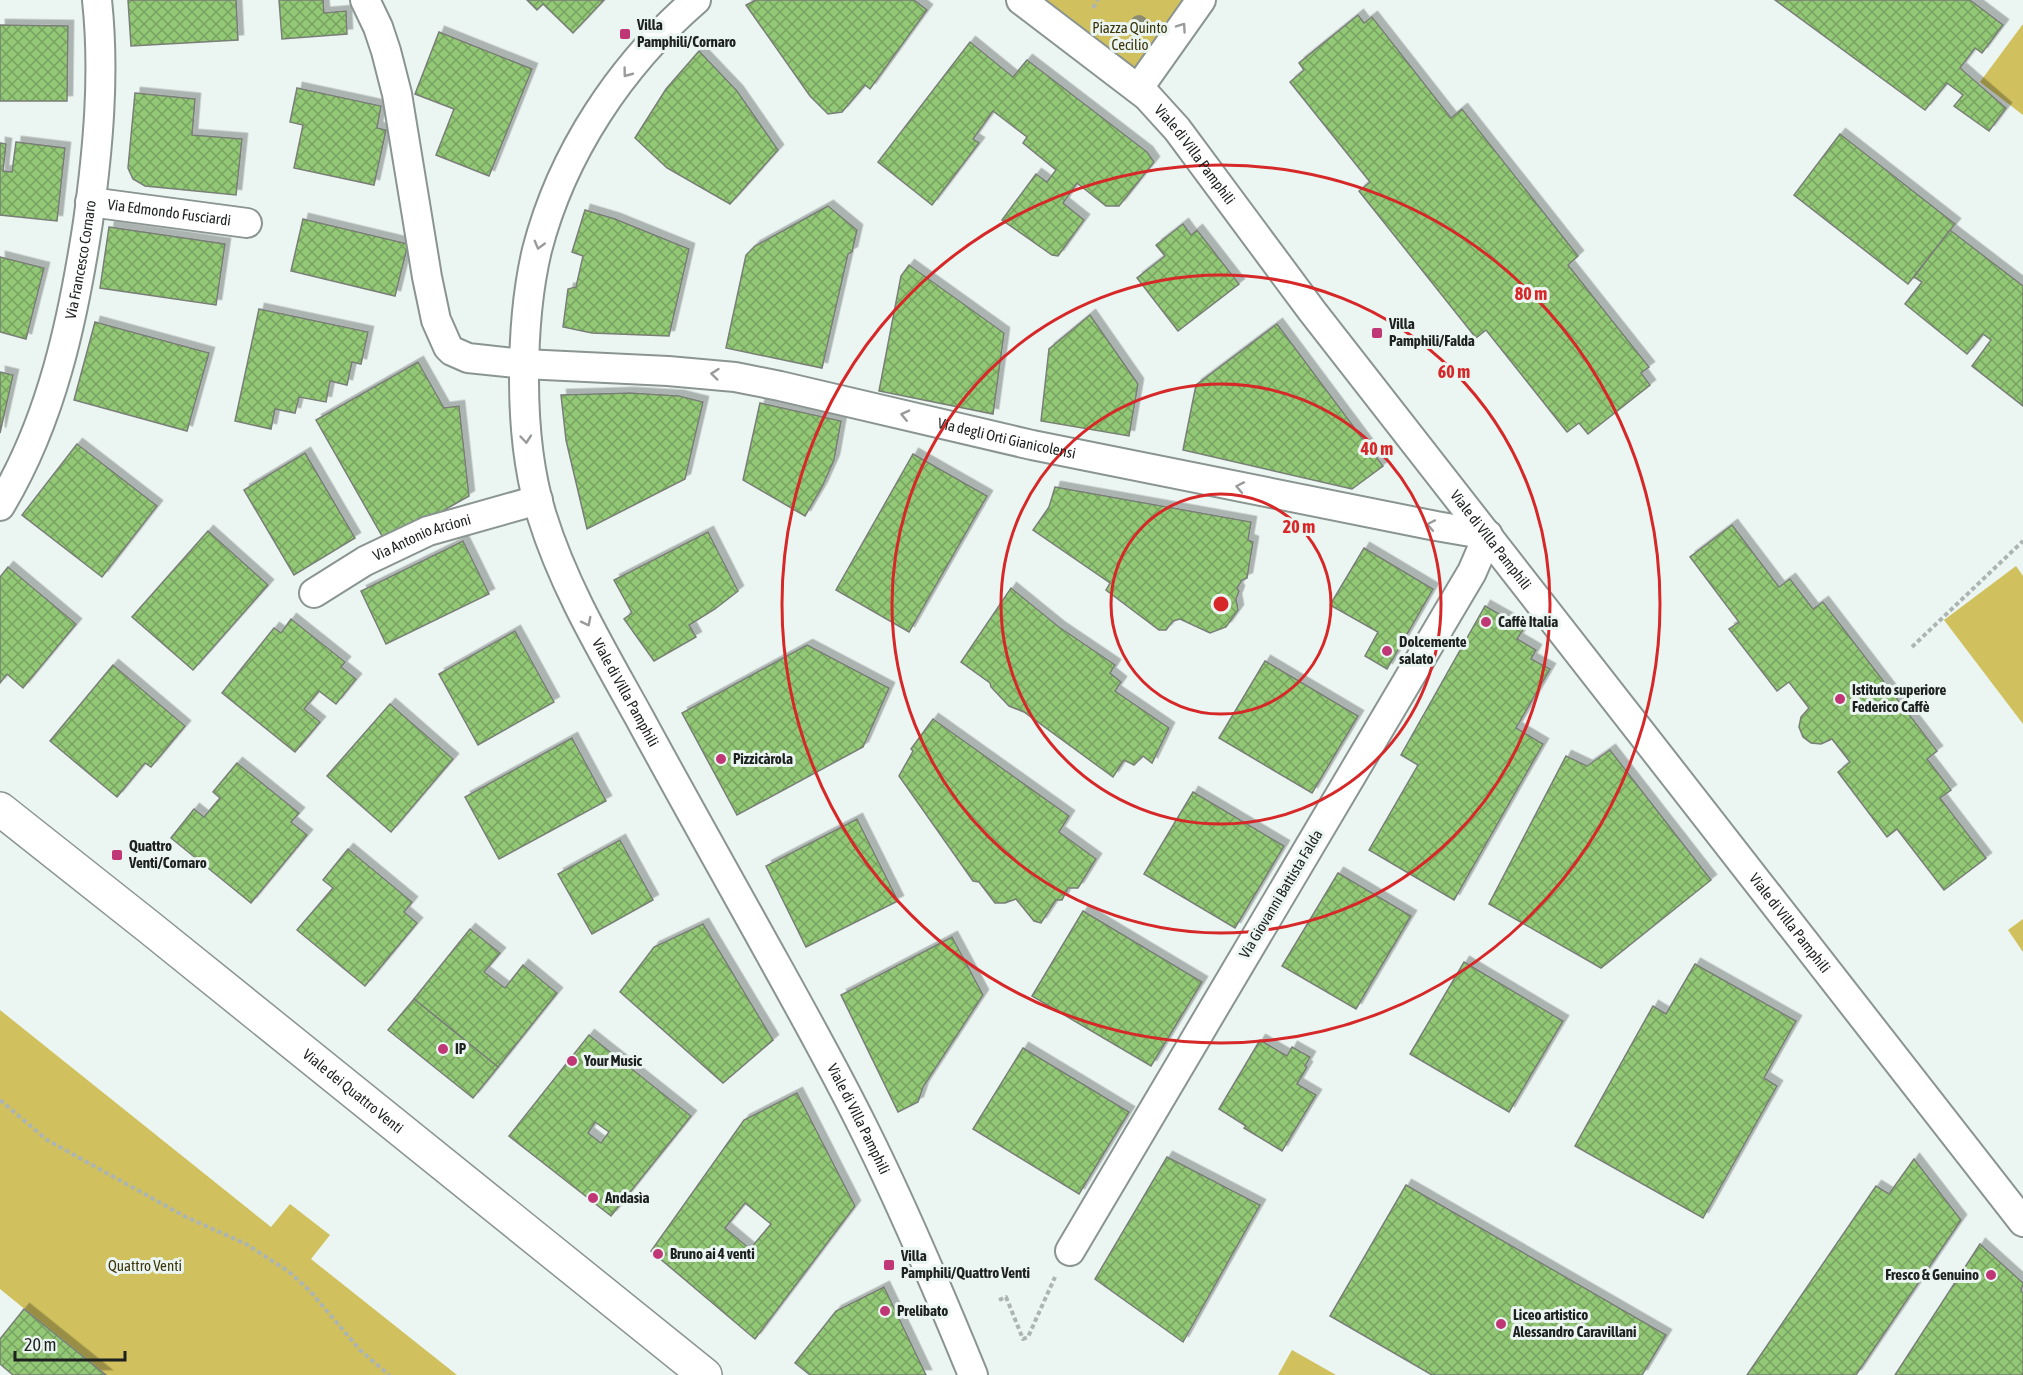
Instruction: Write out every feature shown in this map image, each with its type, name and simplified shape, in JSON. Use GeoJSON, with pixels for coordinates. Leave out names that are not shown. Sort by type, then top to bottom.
{"type":"FeatureCollection","features":[{"type":"Feature","properties":{"kind":"street","name":"Via Francesco Cornaro"},"geometry":{"type":"LineString","coordinates":[[0,506],[34,439],[66,342],[79,278],[97,150],[99,95],[97,0]]}},
{"type":"Feature","properties":{"kind":"street"},"geometry":{"type":"LineString","coordinates":[[365,0],[382,38],[397,94],[427,278],[442,335],[448,347],[462,355],[524,364]]}},
{"type":"Feature","properties":{"kind":"street","name":"Viale di Villa Pamphili"},"geometry":{"type":"LineString","coordinates":[[696,0],[655,38],[626,74],[595,118],[564,173],[545,223],[532,272],[524,364],[526,444],[547,532],[567,581],[604,654],[864,1128],[906,1217],[973,1375]]}},
{"type":"Feature","properties":{"kind":"street","name":"Viale di Villa Pamphili"},"geometry":{"type":"LineString","coordinates":[[1021,0],[1138,89],[1177,129],[1312,311],[2023,1222]]}},
{"type":"Feature","properties":{"kind":"street"},"geometry":{"type":"LineString","coordinates":[[1138,89],[1201,0]]}},
{"type":"Feature","properties":{"kind":"street","name":"Via Edmondo Fusciardi"},"geometry":{"type":"LineString","coordinates":[[90,202],[247,223]]}},
{"type":"Feature","properties":{"kind":"street","name":"Via degli Orti Gianicolensi"},"geometry":{"type":"LineString","coordinates":[[524,364],[688,372],[735,377],[1032,445],[1488,535]]}},
{"type":"Feature","properties":{"kind":"street","name":"Via Antonio Arcioni"},"geometry":{"type":"LineString","coordinates":[[314,593],[365,561],[428,531],[538,500]]}},
{"type":"Feature","properties":{"kind":"street","name":"Via Giovanni Battista Falda"},"geometry":{"type":"LineString","coordinates":[[1070,1251],[1466,582],[1488,535]]}},
{"type":"Feature","properties":{"kind":"street","name":"Viale dei Quattro Venti"},"geometry":{"type":"LineString","coordinates":[[0,809],[705,1375]]}},
{"type":"Feature","properties":{"kind":"path"},"geometry":{"type":"LineString","coordinates":[[1093,8],[1098,0]]}},
{"type":"Feature","properties":{"kind":"path"},"geometry":{"type":"LineString","coordinates":[[1912,647],[2023,541]]}},
{"type":"Feature","properties":{"kind":"path"},"geometry":{"type":"LineString","coordinates":[[0,1100],[47,1140],[186,1216],[246,1244],[288,1271],[310,1291],[360,1350],[389,1375]]}},
{"type":"Feature","properties":{"kind":"path"},"geometry":{"type":"LineString","coordinates":[[999,1300],[1006,1298],[1023,1339],[1028,1337],[1053,1280]]}},
{"type":"Feature","properties":{"kind":"green space","name":"Piazza Quinto Cecilio"},"geometry":{"type":"Polygon","coordinates":[[[1021,0],[1201,0],[1138,89],[1021,0]]]}},
{"type":"Feature","properties":{"kind":"green space"},"geometry":{"type":"Polygon","coordinates":[[[2023,24],[2023,115],[1980,82],[2023,24]]]}},
{"type":"Feature","properties":{"kind":"green space"},"geometry":{"type":"Polygon","coordinates":[[[2016,566],[2023,576],[2023,724],[1944,620],[2016,566]]]}},
{"type":"Feature","properties":{"kind":"green space"},"geometry":{"type":"Polygon","coordinates":[[[2023,919],[2023,952],[2008,930],[2023,919]]]}},
{"type":"Feature","properties":{"kind":"green space","name":"Quattro Venti"},"geometry":{"type":"Polygon","coordinates":[[[0,1010],[271,1227],[290,1204],[330,1235],[311,1259],[457,1375],[106,1375],[0,1289],[0,1010]]]}},
{"type":"Feature","properties":{"kind":"green space"},"geometry":{"type":"Polygon","coordinates":[[[1292,1350],[1336,1375],[1278,1375],[1292,1350]]]}},
{"type":"Feature","properties":{"kind":"building"},"geometry":{"type":"Polygon","coordinates":[[[128,0],[236,0],[238,40],[131,46],[128,0]]]}},
{"type":"Feature","properties":{"kind":"building"},"geometry":{"type":"Polygon","coordinates":[[[279,0],[323,0],[324,13],[346,11],[347,34],[282,39],[279,0]]]}},
{"type":"Feature","properties":{"kind":"building"},"geometry":{"type":"Polygon","coordinates":[[[527,0],[604,0],[573,33],[543,4],[537,10],[527,0]]]}},
{"type":"Feature","properties":{"kind":"building"},"geometry":{"type":"Polygon","coordinates":[[[756,0],[914,0],[927,10],[870,89],[865,85],[842,112],[828,114],[810,96],[746,5],[756,0]]]}},
{"type":"Feature","properties":{"kind":"building"},"geometry":{"type":"Polygon","coordinates":[[[1775,0],[1970,0],[2003,25],[1982,53],[1975,48],[1960,68],[2006,108],[1989,131],[1954,106],[1963,95],[1947,83],[1925,110],[1775,0]]]}},
{"type":"Feature","properties":{"kind":"building"},"geometry":{"type":"Polygon","coordinates":[[[1358,15],[1364,23],[1372,17],[1451,118],[1462,109],[1578,256],[1568,265],[1649,367],[1641,373],[1650,385],[1588,434],[1579,423],[1567,432],[1486,330],[1476,338],[1359,191],[1370,182],[1290,82],[1304,70],[1299,63],[1358,15]]]}},
{"type":"Feature","properties":{"kind":"building"},"geometry":{"type":"Polygon","coordinates":[[[0,25],[68,26],[67,101],[0,101],[0,25]]]}},
{"type":"Feature","properties":{"kind":"building"},"geometry":{"type":"Polygon","coordinates":[[[439,32],[532,69],[489,176],[436,155],[454,109],[415,94],[439,32]]]}},
{"type":"Feature","properties":{"kind":"building"},"geometry":{"type":"Polygon","coordinates":[[[970,42],[1013,77],[1027,60],[1147,152],[1154,162],[1119,206],[1106,206],[1077,183],[1063,203],[1084,220],[1058,256],[1052,255],[1002,220],[1036,174],[1047,182],[1056,170],[1023,143],[1027,137],[993,111],[973,139],[979,143],[932,205],[878,162],[970,42]]]}},
{"type":"Feature","properties":{"kind":"building"},"geometry":{"type":"Polygon","coordinates":[[[699,51],[737,91],[778,150],[730,204],[667,168],[635,138],[666,89],[699,51]]]}},
{"type":"Feature","properties":{"kind":"building"},"geometry":{"type":"Polygon","coordinates":[[[297,88],[381,106],[377,128],[386,130],[374,185],[294,168],[303,125],[290,122],[297,88]]]}},
{"type":"Feature","properties":{"kind":"building"},"geometry":{"type":"Polygon","coordinates":[[[135,93],[195,99],[192,135],[242,139],[236,195],[145,186],[133,179],[128,168],[135,93]]]}},
{"type":"Feature","properties":{"kind":"building"},"geometry":{"type":"Polygon","coordinates":[[[1840,134],[1955,224],[1908,284],[1794,195],[1840,134]]]}},
{"type":"Feature","properties":{"kind":"building"},"geometry":{"type":"Polygon","coordinates":[[[16,142],[65,148],[57,221],[0,215],[0,143],[6,144],[3,171],[12,172],[16,142]]]}},
{"type":"Feature","properties":{"kind":"building"},"geometry":{"type":"Polygon","coordinates":[[[828,206],[857,230],[852,252],[848,254],[822,368],[726,348],[746,255],[755,246],[828,206]]]}},
{"type":"Feature","properties":{"kind":"building"},"geometry":{"type":"Polygon","coordinates":[[[585,210],[615,219],[689,249],[669,336],[592,333],[563,327],[568,289],[576,287],[583,256],[572,252],[585,210]]]}},
{"type":"Feature","properties":{"kind":"building"},"geometry":{"type":"Polygon","coordinates":[[[303,219],[408,244],[395,296],[291,271],[303,219]]]}},
{"type":"Feature","properties":{"kind":"building"},"geometry":{"type":"Polygon","coordinates":[[[1183,224],[1191,235],[1197,230],[1239,284],[1178,331],[1137,278],[1165,256],[1156,245],[1183,224]]]}},
{"type":"Feature","properties":{"kind":"building"},"geometry":{"type":"Polygon","coordinates":[[[109,227],[225,244],[216,305],[100,288],[109,227]]]}},
{"type":"Feature","properties":{"kind":"building"},"geometry":{"type":"Polygon","coordinates":[[[1950,230],[2023,286],[2023,406],[1972,366],[1991,340],[1983,334],[1967,354],[1905,304],[1922,282],[1914,277],[1950,230]]]}},
{"type":"Feature","properties":{"kind":"building"},"geometry":{"type":"Polygon","coordinates":[[[0,257],[44,268],[26,339],[0,332],[0,257]]]}},
{"type":"Feature","properties":{"kind":"building"},"geometry":{"type":"Polygon","coordinates":[[[909,265],[1004,333],[993,414],[879,391],[901,276],[909,265]]]}},
{"type":"Feature","properties":{"kind":"building"},"geometry":{"type":"Polygon","coordinates":[[[259,309],[368,332],[361,364],[352,362],[347,385],[330,381],[326,402],[299,397],[295,413],[275,409],[271,429],[235,421],[259,309]]]}},
{"type":"Feature","properties":{"kind":"building"},"geometry":{"type":"Polygon","coordinates":[[[1090,315],[1138,384],[1129,436],[1041,421],[1049,349],[1090,315]]]}},
{"type":"Feature","properties":{"kind":"building"},"geometry":{"type":"Polygon","coordinates":[[[95,322],[209,353],[187,431],[74,400],[95,322]]]}},
{"type":"Feature","properties":{"kind":"building"},"geometry":{"type":"Polygon","coordinates":[[[1277,324],[1383,466],[1352,489],[1183,450],[1196,385],[1277,324]]]}},
{"type":"Feature","properties":{"kind":"building"},"geometry":{"type":"Polygon","coordinates":[[[418,362],[444,408],[459,406],[469,496],[386,543],[316,420],[418,362]]]}},
{"type":"Feature","properties":{"kind":"building"},"geometry":{"type":"Polygon","coordinates":[[[0,372],[13,375],[0,433],[0,372]]]}},
{"type":"Feature","properties":{"kind":"building"},"geometry":{"type":"Polygon","coordinates":[[[630,393],[679,396],[703,402],[685,479],[587,529],[566,440],[561,395],[630,393]]]}},
{"type":"Feature","properties":{"kind":"building"},"geometry":{"type":"Polygon","coordinates":[[[760,403],[841,421],[834,460],[805,516],[743,480],[760,403]]]}},
{"type":"Feature","properties":{"kind":"building"},"geometry":{"type":"Polygon","coordinates":[[[77,444],[157,506],[102,577],[22,515],[77,444]]]}},
{"type":"Feature","properties":{"kind":"building"},"geometry":{"type":"Polygon","coordinates":[[[305,453],[355,538],[294,575],[244,490],[305,453]]]}},
{"type":"Feature","properties":{"kind":"building"},"geometry":{"type":"Polygon","coordinates":[[[913,454],[987,496],[909,632],[836,590],[913,454]]]}},
{"type":"Feature","properties":{"kind":"building"},"geometry":{"type":"Polygon","coordinates":[[[1055,487],[1251,522],[1248,540],[1253,542],[1247,578],[1242,580],[1237,588],[1239,591],[1236,599],[1238,610],[1226,627],[1210,633],[1180,619],[1173,621],[1166,630],[1159,630],[1106,590],[1110,583],[1033,530],[1049,507],[1055,487]]]}},
{"type":"Feature","properties":{"kind":"building"},"geometry":{"type":"Polygon","coordinates":[[[1732,525],[1779,587],[1790,579],[1813,609],[1823,602],[1937,751],[1927,759],[1951,790],[1940,798],[1986,858],[1944,890],[1897,829],[1887,837],[1838,772],[1850,762],[1832,739],[1821,744],[1811,743],[1803,737],[1799,727],[1801,717],[1809,708],[1789,682],[1777,691],[1729,629],[1739,622],[1690,557],[1732,525]]]}},
{"type":"Feature","properties":{"kind":"building"},"geometry":{"type":"Polygon","coordinates":[[[208,531],[268,585],[193,670],[132,617],[208,531]]]}},
{"type":"Feature","properties":{"kind":"building"},"geometry":{"type":"Polygon","coordinates":[[[708,532],[738,591],[689,625],[696,637],[654,661],[624,619],[632,613],[614,580],[708,532]]]}},
{"type":"Feature","properties":{"kind":"building"},"geometry":{"type":"Polygon","coordinates":[[[463,541],[489,594],[386,644],[361,591],[463,541]]]}},
{"type":"Feature","properties":{"kind":"building"},"geometry":{"type":"Polygon","coordinates":[[[1364,548],[1433,589],[1387,669],[1365,656],[1378,632],[1330,605],[1364,548]]]}},
{"type":"Feature","properties":{"kind":"building"},"geometry":{"type":"Polygon","coordinates":[[[8,567],[76,624],[23,688],[7,674],[0,683],[0,577],[8,567]]]}},
{"type":"Feature","properties":{"kind":"building"},"geometry":{"type":"Polygon","coordinates":[[[1011,588],[1059,627],[1115,665],[1110,673],[1121,682],[1115,691],[1169,728],[1152,763],[1143,756],[1134,765],[1124,760],[1113,777],[1024,712],[1009,706],[990,683],[961,662],[1011,588]]]}},
{"type":"Feature","properties":{"kind":"building"},"geometry":{"type":"Polygon","coordinates":[[[1485,606],[1524,628],[1517,639],[1536,650],[1531,659],[1550,669],[1516,728],[1543,744],[1454,900],[1369,850],[1418,765],[1401,755],[1485,606]]]}},
{"type":"Feature","properties":{"kind":"building"},"geometry":{"type":"Polygon","coordinates":[[[291,619],[345,662],[341,667],[356,679],[336,704],[319,691],[304,709],[320,722],[295,752],[222,693],[274,628],[281,633],[291,619]]]}},
{"type":"Feature","properties":{"kind":"building"},"geometry":{"type":"Polygon","coordinates":[[[515,631],[554,702],[478,745],[439,674],[515,631]]]}},
{"type":"Feature","properties":{"kind":"building"},"geometry":{"type":"Polygon","coordinates":[[[807,645],[889,688],[863,747],[737,815],[682,713],[807,645]]]}},
{"type":"Feature","properties":{"kind":"building"},"geometry":{"type":"Polygon","coordinates":[[[1265,661],[1358,716],[1312,793],[1219,738],[1265,661]]]}},
{"type":"Feature","properties":{"kind":"building"},"geometry":{"type":"Polygon","coordinates":[[[113,665],[185,726],[151,767],[145,763],[117,797],[50,741],[113,665]]]}},
{"type":"Feature","properties":{"kind":"building"},"geometry":{"type":"Polygon","coordinates":[[[390,704],[453,759],[391,832],[327,776],[390,704]]]}},
{"type":"Feature","properties":{"kind":"building"},"geometry":{"type":"Polygon","coordinates":[[[933,719],[1069,816],[1059,832],[1096,859],[1078,888],[1068,888],[1062,900],[1056,900],[1041,923],[1034,921],[1016,899],[1005,903],[995,903],[979,882],[973,881],[899,776],[913,751],[911,749],[933,719]]]}},
{"type":"Feature","properties":{"kind":"building"},"geometry":{"type":"Polygon","coordinates":[[[572,738],[606,801],[499,859],[465,797],[572,738]]]}},
{"type":"Feature","properties":{"kind":"building"},"geometry":{"type":"Polygon","coordinates":[[[1610,750],[1711,880],[1601,968],[1489,904],[1566,756],[1587,766],[1610,750]]]}},
{"type":"Feature","properties":{"kind":"building"},"geometry":{"type":"Polygon","coordinates":[[[237,763],[299,813],[291,822],[307,835],[251,903],[171,838],[194,809],[204,817],[220,798],[213,792],[237,763]]]}},
{"type":"Feature","properties":{"kind":"building"},"geometry":{"type":"Polygon","coordinates":[[[1193,792],[1284,846],[1235,928],[1144,874],[1193,792]]]}},
{"type":"Feature","properties":{"kind":"building"},"geometry":{"type":"Polygon","coordinates":[[[857,819],[898,901],[806,947],[766,866],[857,819]]]}},
{"type":"Feature","properties":{"kind":"building"},"geometry":{"type":"Polygon","coordinates":[[[620,840],[653,900],[592,934],[558,874],[620,840]]]}},
{"type":"Feature","properties":{"kind":"building"},"geometry":{"type":"Polygon","coordinates":[[[348,849],[412,902],[404,912],[417,923],[365,986],[297,930],[333,888],[323,880],[348,849]]]}},
{"type":"Feature","properties":{"kind":"building"},"geometry":{"type":"Polygon","coordinates":[[[1338,873],[1411,916],[1356,1009],[1282,966],[1338,873]]]}},
{"type":"Feature","properties":{"kind":"building"},"geometry":{"type":"Polygon","coordinates":[[[1083,911],[1202,982],[1151,1066],[1032,996],[1083,911]]]}},
{"type":"Feature","properties":{"kind":"building"},"geometry":{"type":"Polygon","coordinates":[[[703,924],[773,1040],[723,1083],[620,992],[654,947],[703,924]]]}},
{"type":"Feature","properties":{"kind":"building"},"geometry":{"type":"Polygon","coordinates":[[[470,929],[500,953],[484,972],[505,988],[523,965],[557,993],[498,1067],[414,999],[470,929]]]}},
{"type":"Feature","properties":{"kind":"building"},"geometry":{"type":"Polygon","coordinates":[[[952,937],[983,995],[923,1087],[918,1102],[898,1112],[841,995],[952,937]]]}},
{"type":"Feature","properties":{"kind":"building"},"geometry":{"type":"Polygon","coordinates":[[[1464,962],[1563,1021],[1509,1112],[1410,1054],[1464,962]]]}},
{"type":"Feature","properties":{"kind":"building"},"geometry":{"type":"Polygon","coordinates":[[[1695,964],[1796,1021],[1764,1078],[1777,1086],[1703,1218],[1575,1146],[1653,1006],[1666,1014],[1695,964]]]}},
{"type":"Feature","properties":{"kind":"building","name":"IP"},"geometry":{"type":"Polygon","coordinates":[[[414,999],[498,1067],[473,1098],[388,1030],[414,999]]]}},
{"type":"Feature","properties":{"kind":"building"},"geometry":{"type":"Polygon","coordinates":[[[589,1035],[691,1116],[611,1216],[509,1136],[589,1035]],[[595,1122],[588,1133],[601,1143],[609,1132],[595,1122]]]}},
{"type":"Feature","properties":{"kind":"building"},"geometry":{"type":"Polygon","coordinates":[[[1260,1040],[1287,1056],[1292,1047],[1310,1057],[1297,1084],[1316,1095],[1282,1151],[1244,1128],[1246,1126],[1219,1109],[1260,1040]]]}},
{"type":"Feature","properties":{"kind":"building"},"geometry":{"type":"Polygon","coordinates":[[[1023,1048],[1129,1112],[1079,1194],[973,1129],[1023,1048]]]}},
{"type":"Feature","properties":{"kind":"building"},"geometry":{"type":"Polygon","coordinates":[[[797,1093],[855,1206],[755,1339],[651,1251],[744,1120],[797,1093]],[[745,1203],[725,1228],[750,1249],[771,1224],[745,1203]]]}},
{"type":"Feature","properties":{"kind":"building"},"geometry":{"type":"Polygon","coordinates":[[[1167,1157],[1260,1205],[1183,1342],[1095,1279],[1167,1157]]]}},
{"type":"Feature","properties":{"kind":"building"},"geometry":{"type":"Polygon","coordinates":[[[1914,1159],[1961,1220],[1856,1375],[1747,1375],[1876,1186],[1889,1194],[1914,1159]]]}},
{"type":"Feature","properties":{"kind":"building"},"geometry":{"type":"Polygon","coordinates":[[[1406,1185],[1666,1335],[1642,1375],[1432,1375],[1330,1316],[1406,1185]]]}},
{"type":"Feature","properties":{"kind":"building"},"geometry":{"type":"Polygon","coordinates":[[[1980,1244],[2023,1283],[2021,1291],[2023,1293],[2023,1375],[1895,1375],[1980,1244]]]}},
{"type":"Feature","properties":{"kind":"building"},"geometry":{"type":"Polygon","coordinates":[[[884,1287],[926,1375],[810,1375],[795,1363],[836,1311],[884,1287]]]}},
{"type":"Feature","properties":{"kind":"building"},"geometry":{"type":"Polygon","coordinates":[[[24,1309],[106,1375],[13,1375],[0,1364],[0,1339],[24,1309]]]}},
{"type":"Feature","properties":{"kind":"place","name":"Villa Pamphili/Cornaro"},"geometry":{"type":"Point","coordinates":[625,34]}},
{"type":"Feature","properties":{"kind":"place","name":"Villa Pamphili/Falda"},"geometry":{"type":"Point","coordinates":[1377,333]}},
{"type":"Feature","properties":{"kind":"place","name":"Caffè Italia"},"geometry":{"type":"Point","coordinates":[1486,622]}},
{"type":"Feature","properties":{"kind":"place","name":"Dolcemente salato"},"geometry":{"type":"Point","coordinates":[1387,651]}},
{"type":"Feature","properties":{"kind":"place","name":"Istituto superiore Federico Caffè"},"geometry":{"type":"Point","coordinates":[1840,699]}},
{"type":"Feature","properties":{"kind":"place","name":"Pizzicàrola"},"geometry":{"type":"Point","coordinates":[721,759]}},
{"type":"Feature","properties":{"kind":"place","name":"Quattro Venti/Cornaro"},"geometry":{"type":"Point","coordinates":[117,855]}},
{"type":"Feature","properties":{"kind":"place","name":"IP"},"geometry":{"type":"Point","coordinates":[443,1049]}},
{"type":"Feature","properties":{"kind":"place","name":"Your Music"},"geometry":{"type":"Point","coordinates":[572,1061]}},
{"type":"Feature","properties":{"kind":"place","name":"Andasìa"},"geometry":{"type":"Point","coordinates":[593,1198]}},
{"type":"Feature","properties":{"kind":"place","name":"Bruno ai 4 venti"},"geometry":{"type":"Point","coordinates":[658,1254]}},
{"type":"Feature","properties":{"kind":"place","name":"Villa Pamphili/Quattro Venti"},"geometry":{"type":"Point","coordinates":[889,1265]}},
{"type":"Feature","properties":{"kind":"place","name":"Fresco & Genuino"},"geometry":{"type":"Point","coordinates":[1991,1275]}},
{"type":"Feature","properties":{"kind":"place","name":"Prelibato"},"geometry":{"type":"Point","coordinates":[885,1311]}},
{"type":"Feature","properties":{"kind":"place","name":"Liceo artistico Alessandro Caravillani"},"geometry":{"type":"Point","coordinates":[1501,1324]}}]}
